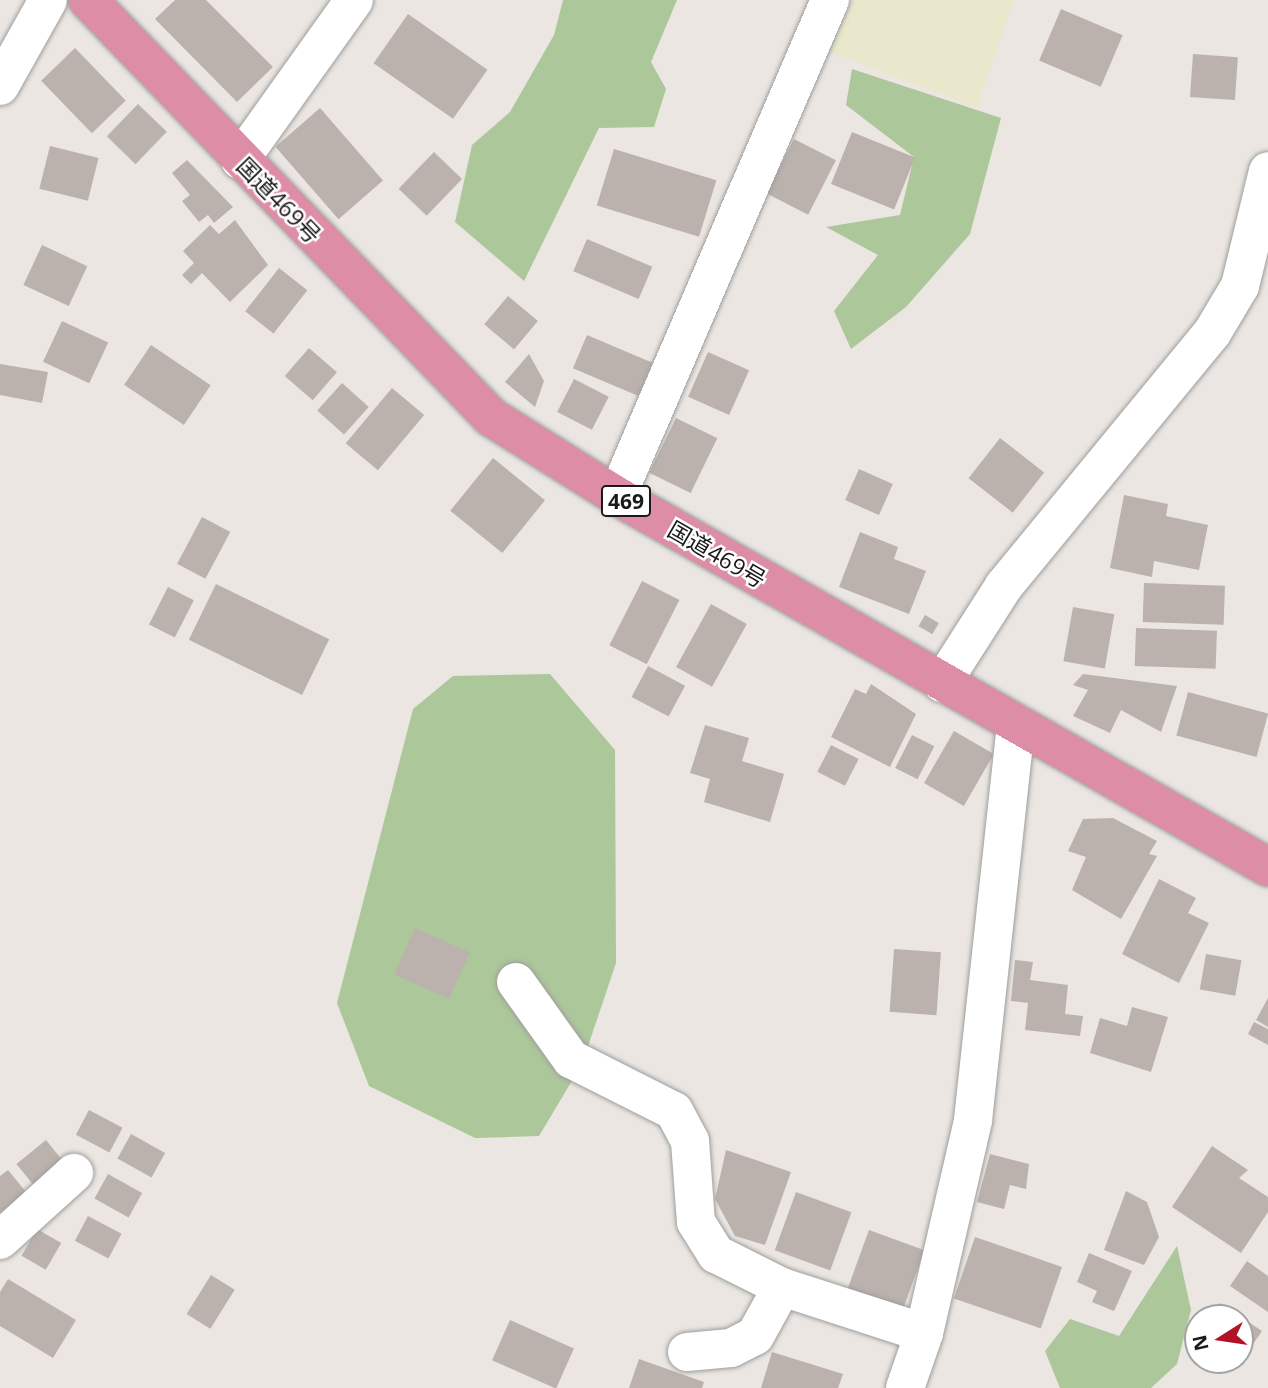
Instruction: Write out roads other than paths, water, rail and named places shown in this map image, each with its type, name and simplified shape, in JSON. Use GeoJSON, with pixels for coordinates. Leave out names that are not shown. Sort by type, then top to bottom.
{"type":"FeatureCollection","features":[{"type":"Feature","properties":{"kind":"highway","name":"国道469号"},"geometry":{"type":"LineString","coordinates":[[88,0],[240,160],[491,416],[617,496],[1016,726],[1268,867]]}},
{"type":"Feature","properties":{"kind":"street"},"geometry":{"type":"LineString","coordinates":[[0,86],[48,0]]}},
{"type":"Feature","properties":{"kind":"street"},"geometry":{"type":"LineString","coordinates":[[240,160],[354,0]]}},
{"type":"Feature","properties":{"kind":"street"},"geometry":{"type":"LineString","coordinates":[[617,496],[830,0]]}},
{"type":"Feature","properties":{"kind":"street"},"geometry":{"type":"LineString","coordinates":[[942,683],[1004,586],[1212,332],[1254,293],[1268,171]]}},
{"type":"Feature","properties":{"kind":"street"},"geometry":{"type":"LineString","coordinates":[[905,1388],[924,1333],[973,1120],[1016,726]]}},
{"type":"Feature","properties":{"kind":"street"},"geometry":{"type":"LineString","coordinates":[[516,982],[571,1059],[674,1111],[690,1140],[696,1222],[716,1254],[782,1286],[924,1333]]}},
{"type":"Feature","properties":{"kind":"street"},"geometry":{"type":"LineString","coordinates":[[0,1240],[74,1173]]}},
{"type":"Feature","properties":{"kind":"street"},"geometry":{"type":"LineString","coordinates":[[687,1352],[731,1348],[755,1336],[782,1286]]}}]}
